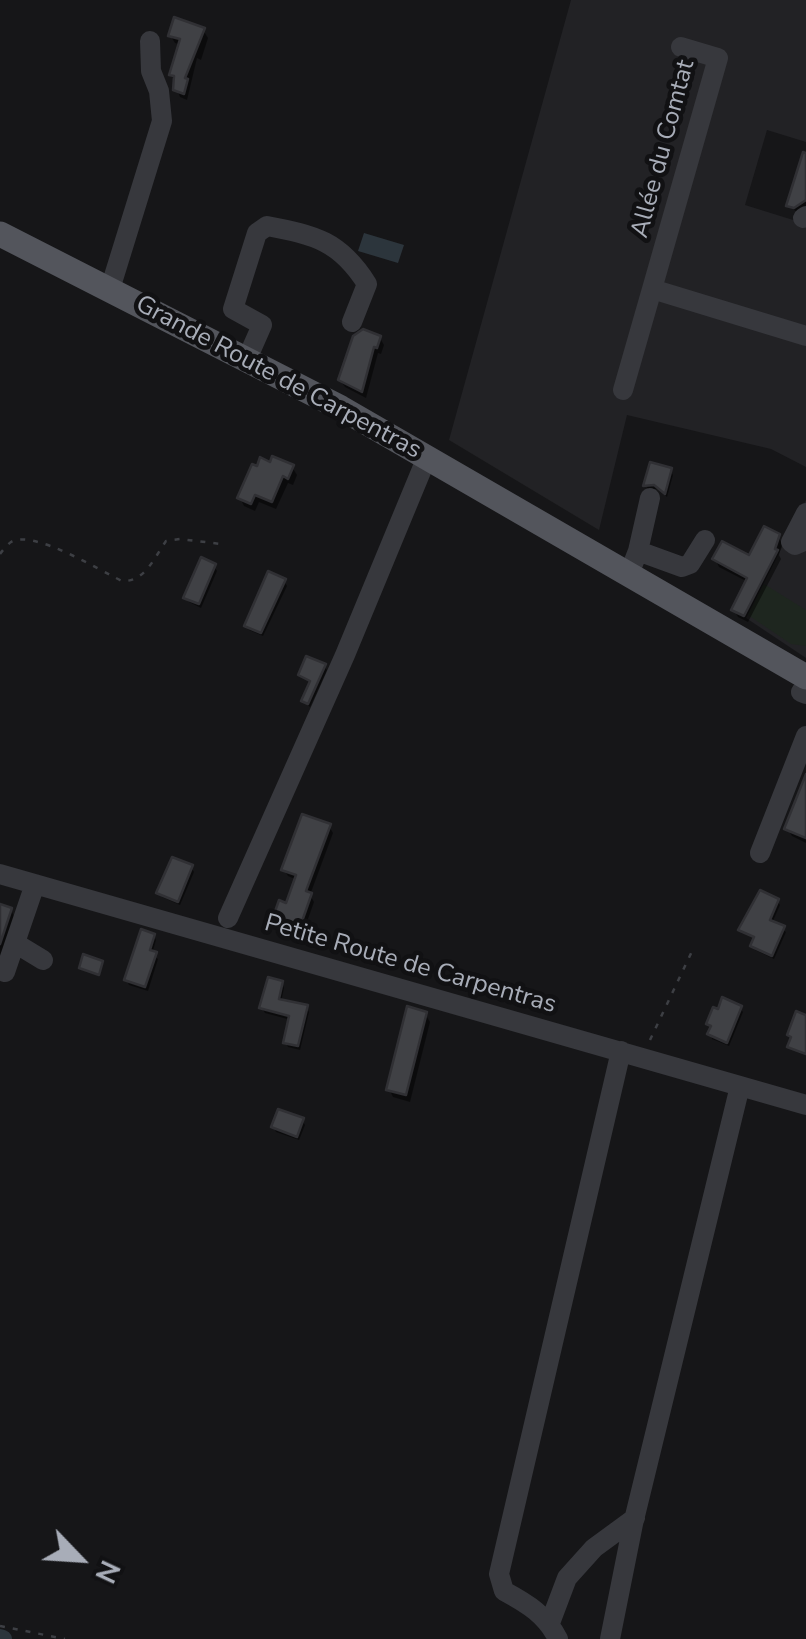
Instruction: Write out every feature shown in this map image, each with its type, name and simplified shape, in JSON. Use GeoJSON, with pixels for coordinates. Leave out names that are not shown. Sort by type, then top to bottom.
{"type":"FeatureCollection","features":[{"type":"Feature","properties":{"kind":"main road","name":"Grande Route de Carpentras"},"geometry":{"type":"LineString","coordinates":[[0,234],[247,359],[427,457],[805,685]]}},
{"type":"Feature","properties":{"kind":"main road","name":"Grande Route de Carpentras"},"geometry":{"type":"LineString","coordinates":[[551,530],[634,562],[805,685]]}},
{"type":"Feature","properties":{"kind":"street"},"geometry":{"type":"LineString","coordinates":[[110,289],[162,120],[159,91],[151,71],[150,41]]}},
{"type":"Feature","properties":{"kind":"street","name":"Allée du Comtat"},"geometry":{"type":"LineString","coordinates":[[623,390],[718,58],[680,47]]}},
{"type":"Feature","properties":{"kind":"street"},"geometry":{"type":"LineString","coordinates":[[247,359],[262,325],[232,309],[257,233],[267,226],[310,234],[350,258],[366,284],[352,322]]}},
{"type":"Feature","properties":{"kind":"street"},"geometry":{"type":"LineString","coordinates":[[652,289],[806,336]]}},
{"type":"Feature","properties":{"kind":"street"},"geometry":{"type":"LineString","coordinates":[[228,918],[427,457]]}},
{"type":"Feature","properties":{"kind":"street"},"geometry":{"type":"LineString","coordinates":[[650,498],[634,562],[682,567],[690,564],[706,540]]}},
{"type":"Feature","properties":{"kind":"street"},"geometry":{"type":"LineString","coordinates":[[760,854],[806,736]]}},
{"type":"Feature","properties":{"kind":"street","name":"Petite Route de Carpentras"},"geometry":{"type":"LineString","coordinates":[[0,874],[806,1105]]}},
{"type":"Feature","properties":{"kind":"street"},"geometry":{"type":"LineString","coordinates":[[5,972],[35,884]]}},
{"type":"Feature","properties":{"kind":"street"},"geometry":{"type":"LineString","coordinates":[[15,943],[44,960]]}},
{"type":"Feature","properties":{"kind":"street"},"geometry":{"type":"LineString","coordinates":[[554,1631],[530,1605],[504,1591],[500,1574],[621,1052]]}},
{"type":"Feature","properties":{"kind":"street"},"geometry":{"type":"LineString","coordinates":[[610,1639],[634,1518],[740,1086]]}},
{"type":"Feature","properties":{"kind":"street"},"geometry":{"type":"LineString","coordinates":[[554,1631],[567,1578],[594,1548],[634,1518]]}},
{"type":"Feature","properties":{"kind":"path"},"geometry":{"type":"LineString","coordinates":[[0,554],[9,542],[24,538],[132,582],[142,575],[166,541],[180,538],[221,544]]}},
{"type":"Feature","properties":{"kind":"path"},"geometry":{"type":"LineString","coordinates":[[642,1057],[694,946]]}},
{"type":"Feature","properties":{"kind":"path"},"geometry":{"type":"LineString","coordinates":[[0,1626],[65,1639]]}},
{"type":"Feature","properties":{"kind":"shaded area"},"geometry":{"type":"Polygon","coordinates":[[[571,0],[806,0],[806,142],[767,130],[745,205],[806,224],[806,467],[771,449],[627,415],[599,530],[449,440],[571,0]]]}},
{"type":"Feature","properties":{"kind":"shaded area"},"geometry":{"type":"Polygon","coordinates":[[[364,233],[404,245],[398,263],[358,251],[364,233]]]}},
{"type":"Feature","properties":{"kind":"shaded area"},"geometry":{"type":"Polygon","coordinates":[[[806,500],[806,658],[746,618],[806,500]]]}},
{"type":"Feature","properties":{"kind":"shaded area"},"geometry":{"type":"Polygon","coordinates":[[[764,584],[806,610],[806,646],[791,644],[748,615],[764,584]]]}},
{"type":"Feature","properties":{"kind":"building"},"geometry":{"type":"Polygon","coordinates":[[[174,17],[205,28],[185,78],[188,79],[184,94],[173,90],[174,76],[169,75],[180,39],[168,36],[174,17]]]}},
{"type":"Feature","properties":{"kind":"building"},"geometry":{"type":"Polygon","coordinates":[[[803,152],[806,200],[794,208],[786,206],[803,152]]]}},
{"type":"Feature","properties":{"kind":"building"},"geometry":{"type":"Polygon","coordinates":[[[363,329],[381,336],[377,348],[374,347],[362,392],[338,380],[353,336],[363,329]]]}},
{"type":"Feature","properties":{"kind":"building"},"geometry":{"type":"Polygon","coordinates":[[[272,456],[294,465],[288,479],[283,476],[272,502],[255,495],[251,504],[237,498],[252,464],[257,466],[260,457],[270,462],[272,456]]]}},
{"type":"Feature","properties":{"kind":"building"},"geometry":{"type":"Polygon","coordinates":[[[650,462],[672,468],[665,494],[654,485],[643,486],[650,462]]]}},
{"type":"Feature","properties":{"kind":"building"},"geometry":{"type":"Polygon","coordinates":[[[764,526],[780,534],[775,549],[778,550],[744,616],[731,610],[747,578],[712,559],[722,541],[749,555],[764,526]]]}},
{"type":"Feature","properties":{"kind":"building"},"geometry":{"type":"Polygon","coordinates":[[[201,557],[216,564],[199,604],[183,598],[201,557]]]}},
{"type":"Feature","properties":{"kind":"building"},"geometry":{"type":"Polygon","coordinates":[[[268,571],[286,579],[261,633],[244,626],[268,571]]]}},
{"type":"Feature","properties":{"kind":"building"},"geometry":{"type":"Polygon","coordinates":[[[306,656],[326,664],[308,704],[301,701],[310,681],[298,675],[306,656]]]}},
{"type":"Feature","properties":{"kind":"building"},"geometry":{"type":"Polygon","coordinates":[[[806,774],[806,838],[784,829],[806,774]]]}},
{"type":"Feature","properties":{"kind":"building"},"geometry":{"type":"Polygon","coordinates":[[[302,814],[331,824],[306,891],[312,893],[299,930],[272,920],[279,900],[286,903],[296,875],[281,870],[302,814]]]}},
{"type":"Feature","properties":{"kind":"building"},"geometry":{"type":"Polygon","coordinates":[[[172,857],[193,865],[178,902],[156,893],[172,857]]]}},
{"type":"Feature","properties":{"kind":"building"},"geometry":{"type":"Polygon","coordinates":[[[760,890],[779,899],[770,920],[785,926],[772,956],[750,946],[754,937],[738,930],[760,890]]]}},
{"type":"Feature","properties":{"kind":"building"},"geometry":{"type":"Polygon","coordinates":[[[0,904],[12,908],[0,944],[0,904]]]}},
{"type":"Feature","properties":{"kind":"building"},"geometry":{"type":"Polygon","coordinates":[[[141,929],[155,934],[150,950],[157,952],[145,987],[124,980],[141,929]]]}},
{"type":"Feature","properties":{"kind":"building"},"geometry":{"type":"Polygon","coordinates":[[[83,954],[103,961],[99,975],[79,968],[83,954]]]}},
{"type":"Feature","properties":{"kind":"building"},"geometry":{"type":"Polygon","coordinates":[[[268,977],[283,981],[279,999],[308,1005],[298,1046],[283,1043],[289,1016],[259,1008],[268,977]]]}},
{"type":"Feature","properties":{"kind":"building"},"geometry":{"type":"Polygon","coordinates":[[[722,997],[742,1006],[727,1043],[707,1034],[711,1026],[706,1024],[722,997]]]}},
{"type":"Feature","properties":{"kind":"building"},"geometry":{"type":"Polygon","coordinates":[[[407,1006],[427,1012],[406,1095],[386,1090],[407,1006]]]}},
{"type":"Feature","properties":{"kind":"building"},"geometry":{"type":"Polygon","coordinates":[[[796,1011],[806,1015],[806,1054],[787,1047],[796,1011]]]}},
{"type":"Feature","properties":{"kind":"building"},"geometry":{"type":"Polygon","coordinates":[[[278,1109],[304,1118],[297,1137],[271,1127],[278,1109]]]}}]}
